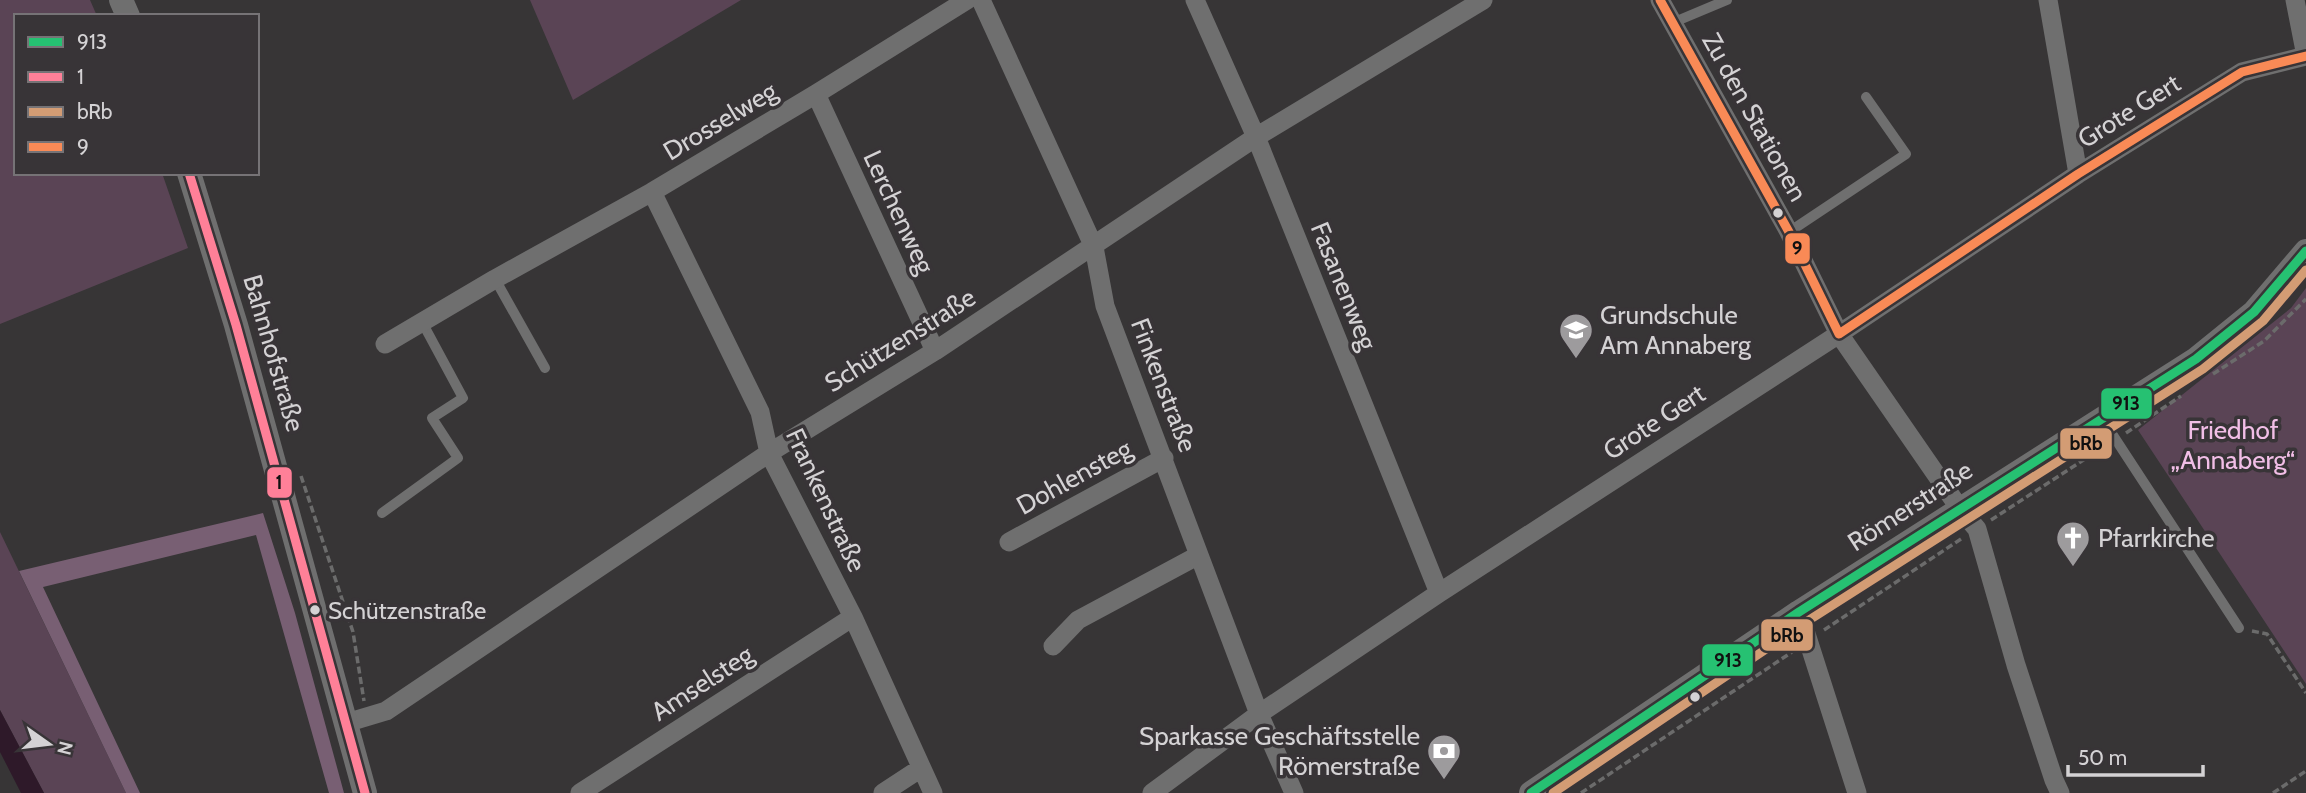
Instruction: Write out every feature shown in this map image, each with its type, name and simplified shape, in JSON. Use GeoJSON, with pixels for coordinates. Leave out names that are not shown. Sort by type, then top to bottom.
{"type":"FeatureCollection","features":[{"type":"Feature","properties":{"kind":"street","name":"Drosselweg"},"geometry":{"type":"LineString","coordinates":[[385,344],[652,192],[967,0]]}},
{"type":"Feature","properties":{"kind":"street","name":"Finkenstraße"},"geometry":{"type":"LineString","coordinates":[[981,0],[1094,247],[1105,306],[1259,713],[1294,793]]}},
{"type":"Feature","properties":{"kind":"street","name":"Fasanenweg"},"geometry":{"type":"LineString","coordinates":[[1195,0],[1256,137],[1438,593]]}},
{"type":"Feature","properties":{"kind":"street","name":"Schützenstraße"},"geometry":{"type":"LineString","coordinates":[[346,723],[386,711],[769,453],[935,351],[1256,137],[1483,0]]}},
{"type":"Feature","properties":{"kind":"street","name":"Zu den Stationen"},"geometry":{"type":"LineString","coordinates":[[1660,0],[1789,232],[1839,334],[1960,509],[1977,529]]}},
{"type":"Feature","properties":{"kind":"street"},"geometry":{"type":"LineString","coordinates":[[2048,0],[2078,174]]}},
{"type":"Feature","properties":{"kind":"street"},"geometry":{"type":"LineString","coordinates":[[2295,0],[2306,56]]}},
{"type":"Feature","properties":{"kind":"street","name":"Grote Gert"},"geometry":{"type":"LineString","coordinates":[[1152,793],[1259,713],[1438,593],[1839,334],[2078,174],[2242,72],[2306,56]]}},
{"type":"Feature","properties":{"kind":"street","name":"Lerchenweg"},"geometry":{"type":"LineString","coordinates":[[816,94],[935,351]]}},
{"type":"Feature","properties":{"kind":"street","name":"Bahnhofstraße"},"geometry":{"type":"LineString","coordinates":[[190,175],[236,325],[365,793]]}},
{"type":"Feature","properties":{"kind":"street","name":"Frankenstraße"},"geometry":{"type":"LineString","coordinates":[[652,192],[760,412],[769,453],[853,617],[933,793]]}},
{"type":"Feature","properties":{"kind":"street","name":"Römerstraße"},"geometry":{"type":"LineString","coordinates":[[1531,793],[1799,612],[1960,509],[2109,429],[2254,312],[2306,251]]}},
{"type":"Feature","properties":{"kind":"street","name":"Dohlensteg"},"geometry":{"type":"LineString","coordinates":[[1009,542],[1164,457]]}},
{"type":"Feature","properties":{"kind":"street"},"geometry":{"type":"LineString","coordinates":[[1977,529],[2016,665],[2060,793]]}},
{"type":"Feature","properties":{"kind":"street"},"geometry":{"type":"LineString","coordinates":[[1053,646],[1078,620],[1199,555]]}},
{"type":"Feature","properties":{"kind":"street"},"geometry":{"type":"LineString","coordinates":[[1799,612],[1857,793]]}},
{"type":"Feature","properties":{"kind":"street","name":"Amselsteg"},"geometry":{"type":"LineString","coordinates":[[580,793],[853,617]]}},
{"type":"Feature","properties":{"kind":"street"},"geometry":{"type":"LineString","coordinates":[[883,793],[921,768]]}},
{"type":"Feature","properties":{"kind":"lane"},"geometry":{"type":"LineString","coordinates":[[1672,23],[1727,0]]}},
{"type":"Feature","properties":{"kind":"lane"},"geometry":{"type":"LineString","coordinates":[[1789,232],[1906,154],[1866,97]]}},
{"type":"Feature","properties":{"kind":"lane"},"geometry":{"type":"LineString","coordinates":[[495,279],[545,368]]}},
{"type":"Feature","properties":{"kind":"lane"},"geometry":{"type":"LineString","coordinates":[[382,513],[458,458],[432,418],[463,398],[422,322]]}},
{"type":"Feature","properties":{"kind":"lane"},"geometry":{"type":"LineString","coordinates":[[2109,429],[2239,628]]}},
{"type":"Feature","properties":{"kind":"path"},"geometry":{"type":"LineString","coordinates":[[2203,381],[2264,341],[2306,299]]}},
{"type":"Feature","properties":{"kind":"path"},"geometry":{"type":"LineString","coordinates":[[1581,793],[1977,529],[2109,429],[2182,395]]}},
{"type":"Feature","properties":{"kind":"path"},"geometry":{"type":"LineString","coordinates":[[2239,628],[2267,634],[2306,693]]}},
{"type":"Feature","properties":{"kind":"path"},"geometry":{"type":"LineString","coordinates":[[2273,793],[2306,771]]}},
{"type":"Feature","properties":{"kind":"green space"},"geometry":{"type":"Polygon","coordinates":[[[0,0],[90,0],[96,14],[14,14],[14,175],[163,175],[188,248],[0,324],[0,0]]]}},
{"type":"Feature","properties":{"kind":"green space"},"geometry":{"type":"Polygon","coordinates":[[[530,0],[741,0],[573,100],[530,0]]]}},
{"type":"Feature","properties":{"kind":"green space","name":"Friedhof „Annaberg“"},"geometry":{"type":"Polygon","coordinates":[[[2306,288],[2306,684],[2138,430],[2291,308],[2306,288]]]}},
{"type":"Feature","properties":{"kind":"green space"},"geometry":{"type":"Polygon","coordinates":[[[0,532],[126,793],[44,793],[0,710],[0,532]]]}},
{"type":"Feature","properties":{"kind":"shaded area"},"geometry":{"type":"Polygon","coordinates":[[[263,513],[295,613],[344,793],[329,793],[256,535],[43,587],[140,793],[126,793],[19,571],[263,513]]]}},
{"type":"Feature","properties":{"kind":"shaded area"},"geometry":{"type":"Polygon","coordinates":[[[0,710],[44,793],[21,793],[0,752],[0,710]]]}},
{"type":"Feature","properties":{"kind":"transit line","name":"9"},"geometry":{"type":"LineString","coordinates":[[1660,0],[1789,232],[1839,334],[2078,174],[2242,72],[2306,56]]}},
{"type":"Feature","properties":{"kind":"transit line","name":"1"},"geometry":{"type":"LineString","coordinates":[[190,175],[236,325],[365,793]]}},
{"type":"Feature","properties":{"kind":"transit line","name":"913"},"geometry":{"type":"LineString","coordinates":[[1531,793],[1799,612],[2196,359],[2254,312],[2306,251]]}},
{"type":"Feature","properties":{"kind":"transit line","name":"bRb"},"geometry":{"type":"LineString","coordinates":[[1553,793],[1806,622],[2203,369],[2263,321],[2306,270]]}},
{"type":"Feature","properties":{"kind":"place","name":"Grundschule Am Annaberg"},"geometry":{"type":"Point","coordinates":[1576,360]}},
{"type":"Feature","properties":{"kind":"place","name":"Pfarrkirche"},"geometry":{"type":"Point","coordinates":[2073,568]}},
{"type":"Feature","properties":{"kind":"place","name":"Schützenstraße"},"geometry":{"type":"Point","coordinates":[315,610]}},
{"type":"Feature","properties":{"kind":"place","name":"Sparkasse Geschäftsstelle Römerstraße"},"geometry":{"type":"Point","coordinates":[1444,781]}}]}
